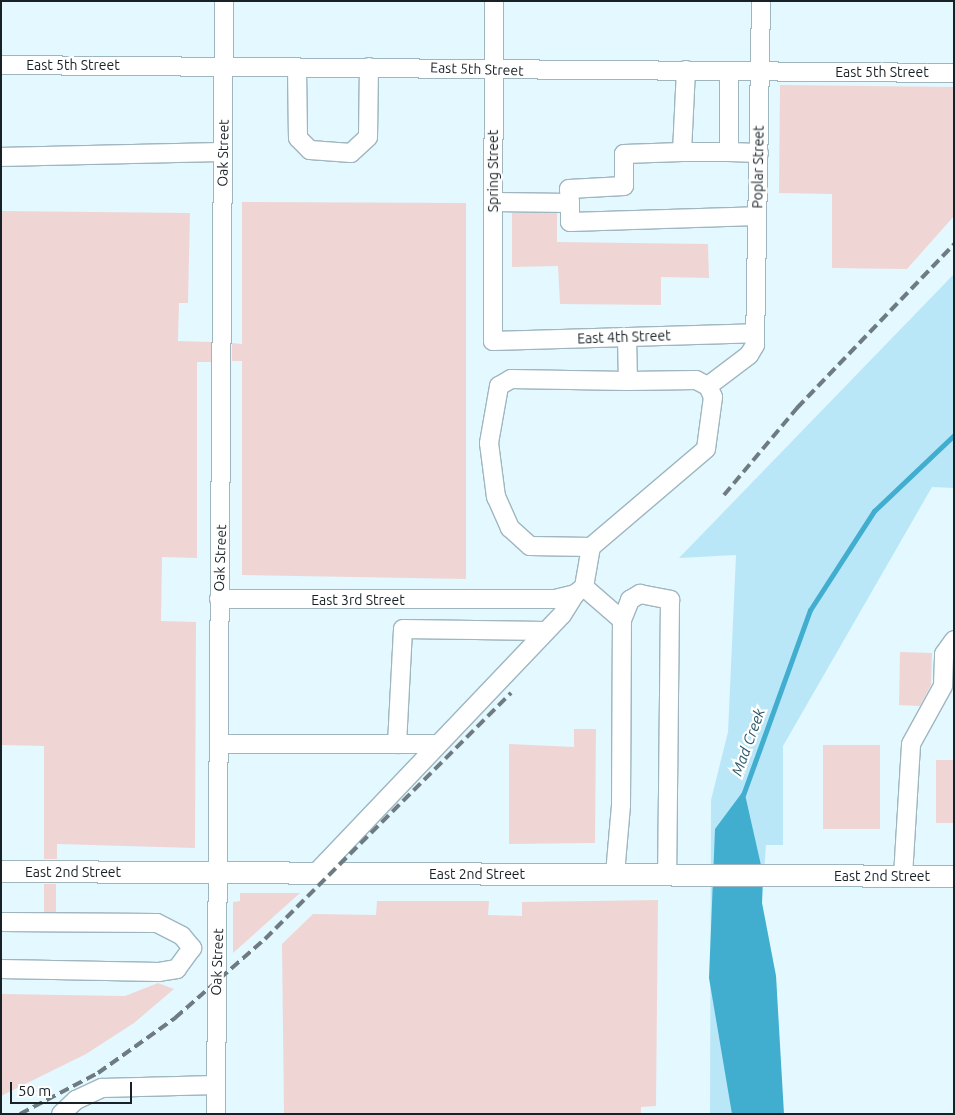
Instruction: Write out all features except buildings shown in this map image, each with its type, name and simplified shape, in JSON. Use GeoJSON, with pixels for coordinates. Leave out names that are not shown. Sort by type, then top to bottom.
{"type":"FeatureCollection","features":[{"type":"Feature","properties":{"kind":"main road","name":"East 2nd Street"},"geometry":{"type":"LineString","coordinates":[[1,872],[954,876]]}},
{"type":"Feature","properties":{"kind":"street","name":"Oak Street"},"geometry":{"type":"LineString","coordinates":[[216,1114],[224,1]]}},
{"type":"Feature","properties":{"kind":"street","name":"Spring Street"},"geometry":{"type":"LineString","coordinates":[[493,341],[494,1]]}},
{"type":"Feature","properties":{"kind":"street","name":"Poplar Street"},"geometry":{"type":"LineString","coordinates":[[708,386],[749,356],[756,333],[761,1]]}},
{"type":"Feature","properties":{"kind":"street","name":"East 5th Street"},"geometry":{"type":"LineString","coordinates":[[1,65],[954,73]]}},
{"type":"Feature","properties":{"kind":"street"},"geometry":{"type":"LineString","coordinates":[[297,66],[298,138],[310,150],[351,153],[368,137],[369,67]]}},
{"type":"Feature","properties":{"kind":"street"},"geometry":{"type":"LineString","coordinates":[[682,152],[686,70]]}},
{"type":"Feature","properties":{"kind":"street"},"geometry":{"type":"LineString","coordinates":[[729,71],[729,152]]}},
{"type":"Feature","properties":{"kind":"street"},"geometry":{"type":"LineString","coordinates":[[1,157],[222,152]]}},
{"type":"Feature","properties":{"kind":"street"},"geometry":{"type":"LineString","coordinates":[[758,216],[570,222],[570,189],[624,186],[624,154],[682,152],[759,153]]}},
{"type":"Feature","properties":{"kind":"street"},"geometry":{"type":"LineString","coordinates":[[493,202],[570,203]]}},
{"type":"Feature","properties":{"kind":"street","name":"East 4th Street"},"geometry":{"type":"LineString","coordinates":[[493,341],[756,333]]}},
{"type":"Feature","properties":{"kind":"street"},"geometry":{"type":"LineString","coordinates":[[627,337],[628,380]]}},
{"type":"Feature","properties":{"kind":"street"},"geometry":{"type":"LineString","coordinates":[[316,873],[546,631],[580,590],[591,547],[706,450],[713,397],[708,386],[696,380],[511,379],[499,386],[493,402],[489,443],[495,488],[510,528],[530,546],[591,547]]}},
{"type":"Feature","properties":{"kind":"street"},"geometry":{"type":"LineString","coordinates":[[580,590],[622,620]]}},
{"type":"Feature","properties":{"kind":"street","name":"East 3rd Street"},"geometry":{"type":"LineString","coordinates":[[219,599],[555,599],[580,590]]}},
{"type":"Feature","properties":{"kind":"street"},"geometry":{"type":"LineString","coordinates":[[615,874],[621,805],[622,620],[630,600],[636,595],[670,600],[667,874]]}},
{"type":"Feature","properties":{"kind":"street"},"geometry":{"type":"LineString","coordinates":[[397,744],[403,629],[546,631]]}},
{"type":"Feature","properties":{"kind":"street"},"geometry":{"type":"LineString","coordinates":[[904,876],[911,744],[943,686],[944,654],[954,640]]}},
{"type":"Feature","properties":{"kind":"street"},"geometry":{"type":"LineString","coordinates":[[219,744],[437,744]]}},
{"type":"Feature","properties":{"kind":"street"},"geometry":{"type":"LineString","coordinates":[[1,922],[157,923],[182,936],[192,948],[218,951]]}},
{"type":"Feature","properties":{"kind":"street"},"geometry":{"type":"LineString","coordinates":[[1,969],[158,972],[177,969],[192,948]]}},
{"type":"Feature","properties":{"kind":"street"},"geometry":{"type":"LineString","coordinates":[[61,1114],[76,1100],[102,1088],[216,1086]]}},
{"type":"Feature","properties":{"kind":"shaded area"},"geometry":{"type":"Polygon","coordinates":[[[954,274],[954,488],[932,487],[783,746],[783,845],[766,845],[762,903],[776,976],[783,1114],[710,1114],[711,800],[728,732],[736,555],[679,558],[954,274]]]}},
{"type":"Feature","properties":{"kind":"water"},"geometry":{"type":"Polygon","coordinates":[[[744,790],[763,874],[762,903],[776,976],[784,1114],[732,1114],[709,978],[715,829],[744,790]]]}},
{"type":"Feature","properties":{"kind":"waterway","name":"Mad Creek"},"geometry":{"type":"LineString","coordinates":[[743,795],[810,610],[874,511],[954,435]]}},
{"type":"Feature","properties":{"kind":"railway"},"geometry":{"type":"LineString","coordinates":[[724,495],[797,408],[954,244]]}},
{"type":"Feature","properties":{"kind":"railway"},"geometry":{"type":"LineString","coordinates":[[20,1114],[98,1073],[175,1018],[265,939],[511,693]]}}]}
